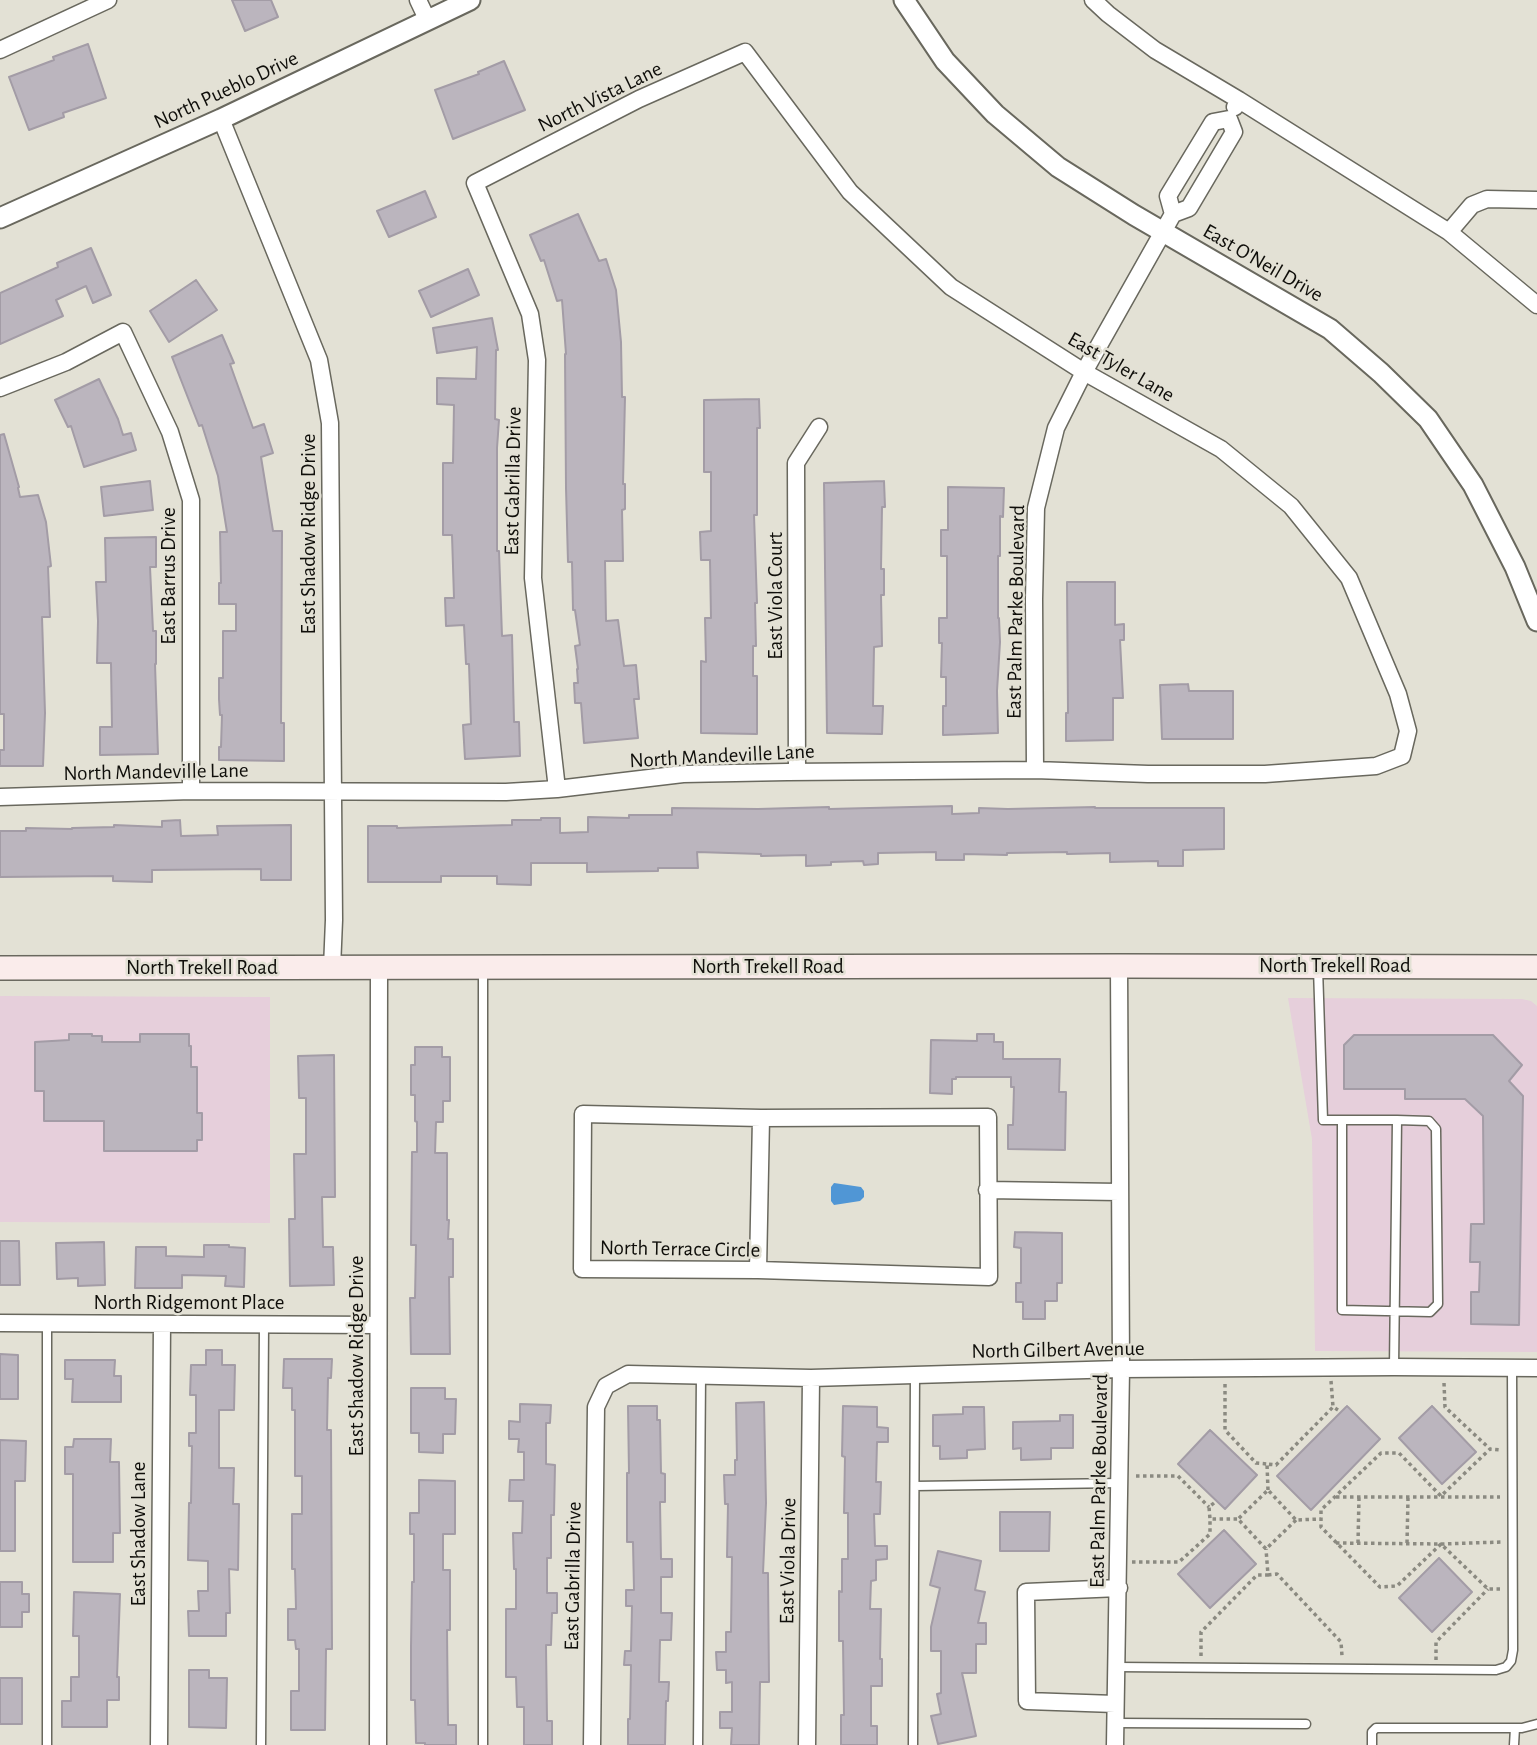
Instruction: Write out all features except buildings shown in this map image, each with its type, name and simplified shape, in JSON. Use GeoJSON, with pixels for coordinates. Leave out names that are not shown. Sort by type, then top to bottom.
{"type":"FeatureCollection","features":[{"type":"Feature","properties":{"kind":"main road","name":"North Trekell Road"},"geometry":{"type":"LineString","coordinates":[[0,968],[1537,967]]}},
{"type":"Feature","properties":{"kind":"street"},"geometry":{"type":"LineString","coordinates":[[0,50],[108,0]]}},
{"type":"Feature","properties":{"kind":"street"},"geometry":{"type":"LineString","coordinates":[[418,0],[427,19]]}},
{"type":"Feature","properties":{"kind":"street","name":"North Pueblo Drive"},"geometry":{"type":"LineString","coordinates":[[0,218],[221,119],[470,0]]}},
{"type":"Feature","properties":{"kind":"street","name":"East O'Neil Drive"},"geometry":{"type":"LineString","coordinates":[[904,0],[945,61],[995,114],[1058,167],[1164,233],[1330,329],[1428,419],[1473,485],[1515,567],[1537,621]]}},
{"type":"Feature","properties":{"kind":"street"},"geometry":{"type":"LineString","coordinates":[[1093,0],[1155,50],[1449,232],[1537,305]]}},
{"type":"Feature","properties":{"kind":"street","name":"North Vista Lane"},"geometry":{"type":"LineString","coordinates":[[475,183],[639,99],[745,52]]}},
{"type":"Feature","properties":{"kind":"street","name":"East Tyler Lane"},"geometry":{"type":"LineString","coordinates":[[745,52],[850,192],[951,286],[1084,372],[1221,449],[1291,506],[1349,578],[1398,694],[1408,731],[1402,756]]}},
{"type":"Feature","properties":{"kind":"street"},"geometry":{"type":"LineString","coordinates":[[1228,119],[1234,132],[1189,208],[1173,214],[1168,196],[1213,122],[1228,119],[1239,100]]}},
{"type":"Feature","properties":{"kind":"street","name":"East Shadow Ridge Drive"},"geometry":{"type":"LineString","coordinates":[[221,119],[319,360],[330,423],[334,920],[332,968]]}},
{"type":"Feature","properties":{"kind":"street","name":"East Gabrilla Drive"},"geometry":{"type":"LineString","coordinates":[[475,183],[530,314],[537,360],[533,578],[557,789]]}},
{"type":"Feature","properties":{"kind":"street"},"geometry":{"type":"LineString","coordinates":[[1449,232],[1472,205],[1487,199],[1537,200]]}},
{"type":"Feature","properties":{"kind":"street","name":"East Palm Parke Boulevard"},"geometry":{"type":"LineString","coordinates":[[1035,770],[1036,509],[1056,428],[1084,372],[1173,214]]}},
{"type":"Feature","properties":{"kind":"street","name":"East Barrus Drive"},"geometry":{"type":"LineString","coordinates":[[0,388],[65,362],[123,332],[170,432],[191,500],[191,791]]}},
{"type":"Feature","properties":{"kind":"street","name":"East Viola Court"},"geometry":{"type":"LineString","coordinates":[[797,772],[796,463],[819,427]]}},
{"type":"Feature","properties":{"kind":"street","name":"North Mandeville Lane"},"geometry":{"type":"LineString","coordinates":[[0,797],[191,791],[506,792],[557,789],[683,774],[1035,770],[1265,774],[1376,766],[1402,756]]}},
{"type":"Feature","properties":{"kind":"street","name":"East Palm Parke Boulevard"},"geometry":{"type":"LineString","coordinates":[[1115,1745],[1121,1369],[1119,966]]}},
{"type":"Feature","properties":{"kind":"street","name":"East Shadow Ridge Drive"},"geometry":{"type":"LineString","coordinates":[[378,1745],[379,967]]}},
{"type":"Feature","properties":{"kind":"street","name":"North Terrace Circle"},"geometry":{"type":"LineString","coordinates":[[583,1114],[761,1118],[988,1117],[989,1277],[758,1270],[582,1269],[583,1114]]}},
{"type":"Feature","properties":{"kind":"street"},"geometry":{"type":"LineString","coordinates":[[758,1270],[761,1118]]}},
{"type":"Feature","properties":{"kind":"street"},"geometry":{"type":"LineString","coordinates":[[987,1190],[1119,1192]]}},
{"type":"Feature","properties":{"kind":"street","name":"North Ridgemont Place"},"geometry":{"type":"LineString","coordinates":[[0,1323],[378,1325]]}},
{"type":"Feature","properties":{"kind":"street","name":"East Shadow Lane"},"geometry":{"type":"LineString","coordinates":[[159,1745],[162,1324]]}},
{"type":"Feature","properties":{"kind":"street","name":"North Gilbert Avenue"},"geometry":{"type":"LineString","coordinates":[[596,1407],[606,1386],[628,1374],[811,1378],[1121,1369],[1537,1368]]}},
{"type":"Feature","properties":{"kind":"street","name":"East Viola Drive"},"geometry":{"type":"LineString","coordinates":[[807,1745],[811,1378]]}},
{"type":"Feature","properties":{"kind":"street","name":"East Gabrilla Drive"},"geometry":{"type":"LineString","coordinates":[[592,1745],[596,1407]]}},
{"type":"Feature","properties":{"kind":"street"},"geometry":{"type":"LineString","coordinates":[[1115,1704],[1027,1701],[1026,1592],[1119,1588]]}},
{"type":"Feature","properties":{"kind":"lane"},"geometry":{"type":"LineString","coordinates":[[1318,966],[1323,1120],[1342,1119],[1429,1121],[1436,1129],[1438,1304],[1430,1311],[1342,1310],[1342,1119]]}},
{"type":"Feature","properties":{"kind":"lane"},"geometry":{"type":"LineString","coordinates":[[483,967],[483,1745]]}},
{"type":"Feature","properties":{"kind":"lane"},"geometry":{"type":"LineString","coordinates":[[1394,1367],[1397,1120]]}},
{"type":"Feature","properties":{"kind":"lane"},"geometry":{"type":"LineString","coordinates":[[47,1323],[47,1745]]}},
{"type":"Feature","properties":{"kind":"lane"},"geometry":{"type":"LineString","coordinates":[[261,1745],[264,1325]]}},
{"type":"Feature","properties":{"kind":"lane"},"geometry":{"type":"LineString","coordinates":[[1116,1667],[1496,1670],[1506,1667],[1511,1661],[1513,1650],[1512,1368]]}},
{"type":"Feature","properties":{"kind":"lane"},"geometry":{"type":"LineString","coordinates":[[698,1745],[701,1375]]}},
{"type":"Feature","properties":{"kind":"lane"},"geometry":{"type":"LineString","coordinates":[[913,1745],[915,1375]]}},
{"type":"Feature","properties":{"kind":"lane"},"geometry":{"type":"LineString","coordinates":[[915,1486],[1120,1479]]}},
{"type":"Feature","properties":{"kind":"lane"},"geometry":{"type":"LineString","coordinates":[[1115,1723],[1306,1724]]}},
{"type":"Feature","properties":{"kind":"lane"},"geometry":{"type":"LineString","coordinates":[[1372,1745],[1372,1732],[1376,1728],[1515,1728],[1537,1724]]}},
{"type":"Feature","properties":{"kind":"lane"},"geometry":{"type":"LineString","coordinates":[[1514,1745],[1515,1728]]}},
{"type":"Feature","properties":{"kind":"path"},"geometry":{"type":"LineString","coordinates":[[1225,1368],[1224,1430],[1256,1463],[1276,1465],[1333,1407],[1330,1367]]}},
{"type":"Feature","properties":{"kind":"path"},"geometry":{"type":"LineString","coordinates":[[1443,1367],[1445,1406],[1490,1449],[1512,1451]]}},
{"type":"Feature","properties":{"kind":"path"},"geometry":{"type":"LineString","coordinates":[[1333,1407],[1338,1410]]}},
{"type":"Feature","properties":{"kind":"path"},"geometry":{"type":"LineString","coordinates":[[1441,1544],[1397,1586],[1380,1587],[1321,1527],[1321,1510],[1381,1453],[1399,1452],[1441,1496],[1490,1449]]}},
{"type":"Feature","properties":{"kind":"path"},"geometry":{"type":"LineString","coordinates":[[1267,1464],[1268,1490],[1296,1520]]}},
{"type":"Feature","properties":{"kind":"path"},"geometry":{"type":"LineString","coordinates":[[1119,1562],[1179,1562],[1210,1534],[1209,1507],[1178,1476],[1120,1479]]}},
{"type":"Feature","properties":{"kind":"path"},"geometry":{"type":"LineString","coordinates":[[1210,1519],[1238,1519],[1268,1490]]}},
{"type":"Feature","properties":{"kind":"path"},"geometry":{"type":"LineString","coordinates":[[1335,1497],[1513,1497]]}},
{"type":"Feature","properties":{"kind":"path"},"geometry":{"type":"LineString","coordinates":[[1358,1543],[1359,1497]]}},
{"type":"Feature","properties":{"kind":"path"},"geometry":{"type":"LineString","coordinates":[[1407,1544],[1408,1498]]}},
{"type":"Feature","properties":{"kind":"path"},"geometry":{"type":"LineString","coordinates":[[1209,1507],[1214,1503]]}},
{"type":"Feature","properties":{"kind":"path"},"geometry":{"type":"LineString","coordinates":[[1238,1519],[1266,1549],[1268,1575]]}},
{"type":"Feature","properties":{"kind":"path"},"geometry":{"type":"LineString","coordinates":[[1266,1549],[1296,1520],[1321,1519]]}},
{"type":"Feature","properties":{"kind":"path"},"geometry":{"type":"LineString","coordinates":[[1336,1543],[1513,1542]]}},
{"type":"Feature","properties":{"kind":"path"},"geometry":{"type":"LineString","coordinates":[[1441,1544],[1488,1589],[1513,1589]]}},
{"type":"Feature","properties":{"kind":"path"},"geometry":{"type":"LineString","coordinates":[[1201,1668],[1201,1632],[1256,1575],[1277,1574],[1341,1642],[1343,1669]]}},
{"type":"Feature","properties":{"kind":"path"},"geometry":{"type":"LineString","coordinates":[[1437,1670],[1436,1642],[1488,1589]]}},
{"type":"Feature","properties":{"kind":"shaded area"},"geometry":{"type":"Polygon","coordinates":[[[0,996],[270,997],[270,1223],[0,1222],[0,996]]]}},
{"type":"Feature","properties":{"kind":"shaded area"},"geometry":{"type":"Polygon","coordinates":[[[1288,998],[1522,999],[1537,1006],[1537,1352],[1315,1351],[1312,1139],[1288,998]]]}},
{"type":"Feature","properties":{"kind":"water"},"geometry":{"type":"Polygon","coordinates":[[[834,1183],[861,1187],[864,1197],[860,1201],[834,1205],[831,1201],[831,1187],[834,1183]]]}}]}
